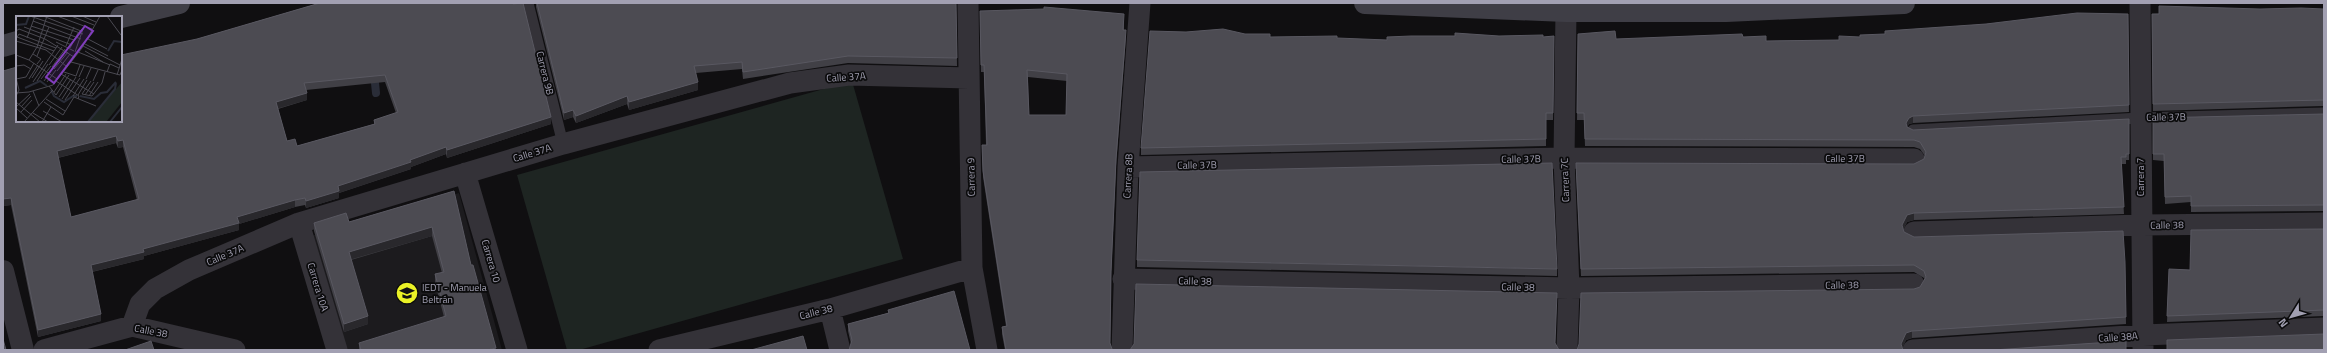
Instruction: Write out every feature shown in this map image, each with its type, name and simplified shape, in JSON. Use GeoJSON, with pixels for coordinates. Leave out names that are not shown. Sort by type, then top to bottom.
{"type":"FeatureCollection","features":[{"type":"Feature","properties":{"kind":"main road"},"geometry":{"type":"LineString","coordinates":[[122,17],[179,3]]}},
{"type":"Feature","properties":{"kind":"main road"},"geometry":{"type":"LineString","coordinates":[[1365,3],[1566,11],[1644,7],[1726,11],[1904,3]]}},
{"type":"Feature","properties":{"kind":"main road"},"geometry":{"type":"LineString","coordinates":[[3,46],[16,42]]}},
{"type":"Feature","properties":{"kind":"street","name":"Carrera 9"},"geometry":{"type":"LineString","coordinates":[[968,3],[972,268],[987,350]]}},
{"type":"Feature","properties":{"kind":"street","name":"Carrera 8B"},"geometry":{"type":"LineString","coordinates":[[1122,350],[1123,279],[1128,167],[1140,3]]}},
{"type":"Feature","properties":{"kind":"street","name":"Carrera 7"},"geometry":{"type":"LineString","coordinates":[[2140,3],[2143,343]]}},
{"type":"Feature","properties":{"kind":"street","name":"Carrera 7C"},"geometry":{"type":"LineString","coordinates":[[1566,11],[1564,158],[1568,288],[1567,350]]}},
{"type":"Feature","properties":{"kind":"street","name":"Calle 37A"},"geometry":{"type":"LineString","coordinates":[[132,326],[140,304],[155,289],[189,270],[299,223],[465,173],[563,144],[790,83],[849,75],[969,78]]}},
{"type":"Feature","properties":{"kind":"street","name":"Calle 37B"},"geometry":{"type":"LineString","coordinates":[[1128,167],[1564,158],[1914,158]]}},
{"type":"Feature","properties":{"kind":"street","name":"Carrera 10"},"geometry":{"type":"LineString","coordinates":[[465,173],[517,350]]}},
{"type":"Feature","properties":{"kind":"street","name":"Carrera 10A"},"geometry":{"type":"LineString","coordinates":[[299,223],[337,350]]}},
{"type":"Feature","properties":{"kind":"street","name":"Calle 38"},"geometry":{"type":"LineString","coordinates":[[1914,232],[2141,225],[2324,223]]}},
{"type":"Feature","properties":{"kind":"street","name":"Calle 38"},"geometry":{"type":"LineString","coordinates":[[659,350],[830,309],[972,268]]}},
{"type":"Feature","properties":{"kind":"street"},"geometry":{"type":"LineString","coordinates":[[3,271],[23,350]]}},
{"type":"Feature","properties":{"kind":"street","name":"Calle 38"},"geometry":{"type":"LineString","coordinates":[[1123,279],[1568,288],[1914,284]]}},
{"type":"Feature","properties":{"kind":"street"},"geometry":{"type":"LineString","coordinates":[[830,309],[840,350]]}},
{"type":"Feature","properties":{"kind":"street","name":"Calle 38"},"geometry":{"type":"LineString","coordinates":[[44,350],[132,326],[227,349]]}},
{"type":"Feature","properties":{"kind":"street","name":"Calle 38A"},"geometry":{"type":"LineString","coordinates":[[1913,350],[2143,343],[2324,328]]}},
{"type":"Feature","properties":{"kind":"lane","name":"Carrera 9B"},"geometry":{"type":"LineString","coordinates":[[528,3],[563,144]]}},
{"type":"Feature","properties":{"kind":"lane","name":"Calle 37B"},"geometry":{"type":"LineString","coordinates":[[1913,130],[2140,118],[2324,113]]}},
{"type":"Feature","properties":{"kind":"shaded area"},"geometry":{"type":"Polygon","coordinates":[[[852,81],[903,259],[579,350],[567,350],[517,175],[852,81]]]}},
{"type":"Feature","properties":{"kind":"shaded area","name":"IEDT - Manuela Beltrán"},"geometry":{"type":"Polygon","coordinates":[[[459,193],[502,350],[345,350],[311,236],[459,193]]]}},
{"type":"Feature","properties":{"kind":"building"},"geometry":{"type":"Polygon","coordinates":[[[320,3],[523,3],[551,117],[447,150],[446,147],[410,160],[411,162],[338,186],[339,191],[306,201],[305,198],[295,200],[237,217],[239,223],[143,249],[144,252],[91,265],[101,314],[38,330],[11,198],[3,199],[3,71],[16,67],[16,122],[122,122],[122,55],[197,39],[320,3]],[[385,75],[304,83],[307,93],[276,102],[287,141],[295,139],[297,146],[375,124],[374,120],[398,112],[385,75]],[[116,136],[57,151],[71,217],[139,199],[123,140],[118,141],[116,136]]]}},
{"type":"Feature","properties":{"kind":"building"},"geometry":{"type":"Polygon","coordinates":[[[537,3],[956,3],[957,58],[848,56],[743,72],[742,62],[694,66],[698,82],[629,102],[627,96],[576,116],[573,110],[564,113],[537,3]]]}},
{"type":"Feature","properties":{"kind":"building"},"geometry":{"type":"Polygon","coordinates":[[[2159,6],[2324,9],[2324,100],[2153,104],[2152,14],[2159,14],[2159,6]]]}},
{"type":"Feature","properties":{"kind":"building"},"geometry":{"type":"Polygon","coordinates":[[[1044,7],[1124,14],[1123,30],[1126,30],[1116,159],[1111,272],[1110,343],[1112,350],[1006,350],[1002,327],[1007,326],[983,171],[982,145],[987,145],[984,65],[981,65],[980,11],[1044,9],[1044,7]],[[1027,70],[1029,115],[1066,115],[1067,74],[1027,70]]]}},
{"type":"Feature","properties":{"kind":"building"},"geometry":{"type":"Polygon","coordinates":[[[2077,13],[2128,14],[2129,105],[1913,116],[1909,118],[1906,123],[1907,127],[1913,130],[2129,119],[2129,154],[2126,154],[2126,157],[2121,157],[2124,207],[1914,213],[1907,215],[1902,225],[1904,232],[1914,237],[2123,231],[2126,317],[1912,331],[1906,333],[1901,344],[1903,350],[1577,350],[1579,344],[1581,293],[1914,289],[1920,287],[1926,277],[1924,271],[1914,265],[1581,269],[1576,163],[1914,164],[1924,159],[1926,152],[1920,142],[1914,140],[1585,139],[1584,113],[1577,113],[1578,34],[1615,31],[1616,39],[1742,34],[1743,37],[1766,36],[1766,41],[1839,40],[1839,36],[1860,37],[1860,35],[1885,34],[1885,31],[1986,24],[2077,13]]]}},
{"type":"Feature","properties":{"kind":"building"},"geometry":{"type":"Polygon","coordinates":[[[1223,29],[1245,34],[1270,34],[1270,37],[1337,36],[1337,38],[1387,40],[1387,37],[1455,36],[1455,33],[1499,36],[1554,36],[1553,113],[1546,113],[1546,139],[1141,148],[1150,31],[1186,32],[1223,29]]]}},
{"type":"Feature","properties":{"kind":"building"},"geometry":{"type":"Polygon","coordinates":[[[2324,114],[2324,205],[2191,206],[2191,196],[2165,197],[2164,154],[2153,154],[2153,118],[2324,114]]]}},
{"type":"Feature","properties":{"kind":"building"},"geometry":{"type":"Polygon","coordinates":[[[1552,163],[1557,269],[1137,260],[1140,172],[1552,163]]]}},
{"type":"Feature","properties":{"kind":"building"},"geometry":{"type":"Polygon","coordinates":[[[454,191],[471,265],[473,265],[496,348],[487,350],[361,350],[359,343],[446,316],[435,274],[444,272],[432,227],[349,252],[368,316],[344,324],[314,223],[346,213],[349,222],[454,191]]]}},
{"type":"Feature","properties":{"kind":"building"},"geometry":{"type":"Polygon","coordinates":[[[2324,229],[2324,310],[2167,316],[2169,269],[2190,270],[2191,230],[2324,229]]]}},
{"type":"Feature","properties":{"kind":"building"},"geometry":{"type":"Polygon","coordinates":[[[1136,284],[1557,293],[1555,343],[1559,350],[1130,350],[1134,344],[1136,284]]]}},
{"type":"Feature","properties":{"kind":"building"},"geometry":{"type":"Polygon","coordinates":[[[954,291],[970,350],[849,350],[852,340],[848,324],[889,313],[888,310],[954,291]]]}},
{"type":"Feature","properties":{"kind":"building"},"geometry":{"type":"Polygon","coordinates":[[[2324,334],[2324,350],[2167,350],[2167,340],[2324,334]]]}},
{"type":"Feature","properties":{"kind":"building"},"geometry":{"type":"Polygon","coordinates":[[[803,336],[807,350],[751,350],[803,336]]]}},
{"type":"Feature","properties":{"kind":"building"},"geometry":{"type":"Polygon","coordinates":[[[3,339],[6,350],[3,350],[3,339]]]}},
{"type":"Feature","properties":{"kind":"building"},"geometry":{"type":"Polygon","coordinates":[[[151,341],[154,350],[125,350],[151,341]]]}},
{"type":"Feature","properties":{"kind":"building"},"geometry":{"type":"Polygon","coordinates":[[[2126,341],[2126,350],[1993,350],[2126,341]]]}},
{"type":"Feature","properties":{"kind":"waterway"},"geometry":{"type":"LineString","coordinates":[[374,73],[376,93]]}},
{"type":"Feature","properties":{"kind":"place","name":"IEDT - Manuela Beltrán"},"geometry":{"type":"Point","coordinates":[407,293]}}]}
